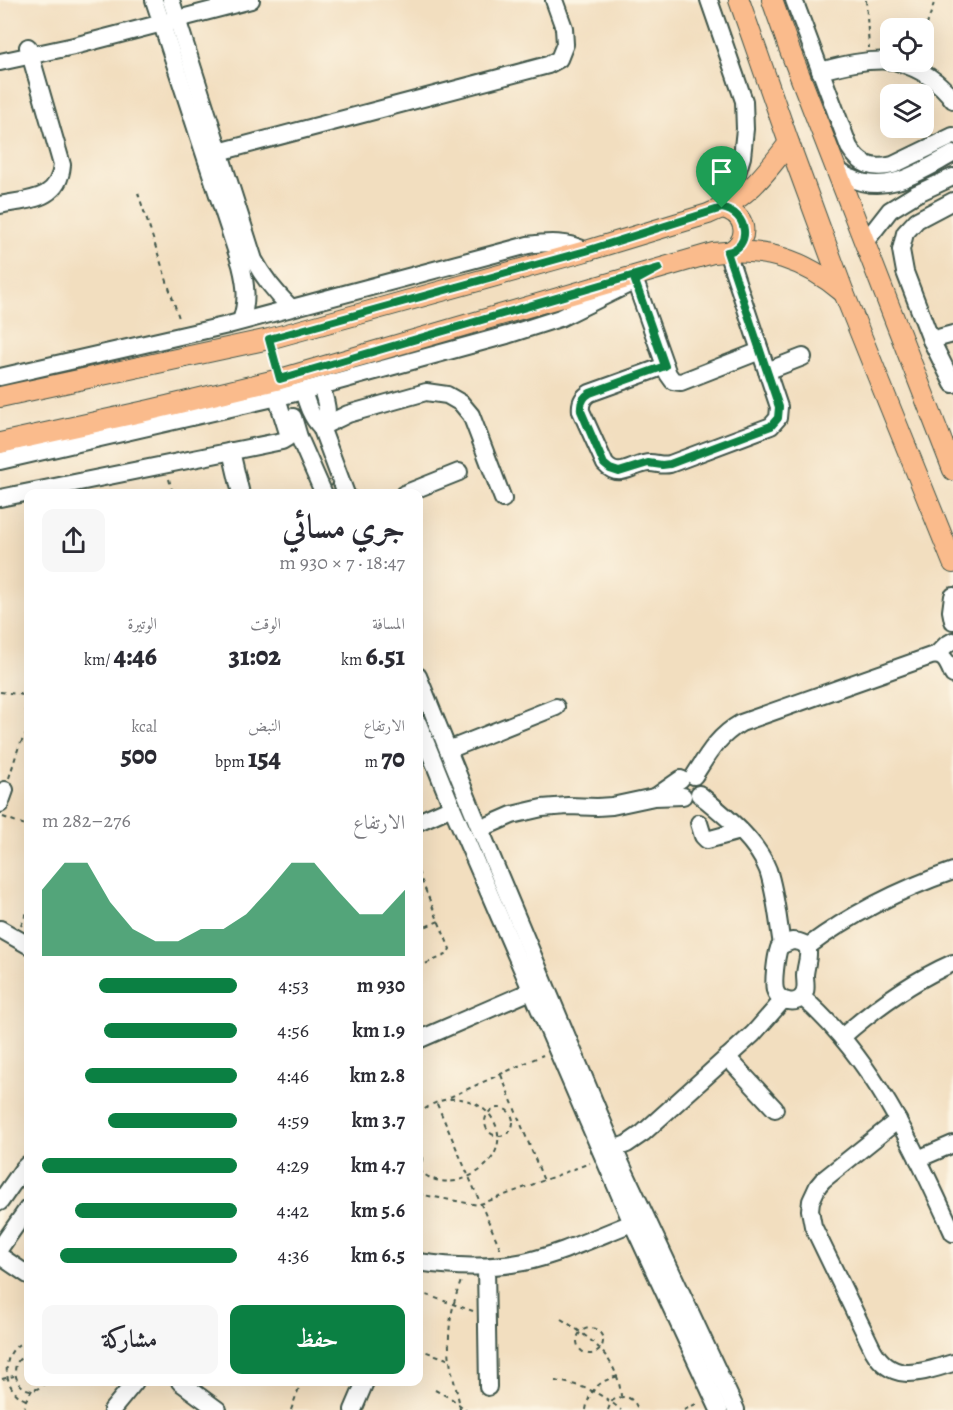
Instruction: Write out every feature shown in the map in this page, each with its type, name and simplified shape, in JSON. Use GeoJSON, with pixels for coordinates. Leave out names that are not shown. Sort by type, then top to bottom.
{"type":"FeatureCollection","features":[{"type":"Feature","properties":{"kind":"main road"},"geometry":{"type":"LineString","coordinates":[[739,0],[844,292],[953,563]]}},
{"type":"Feature","properties":{"kind":"main road"},"geometry":{"type":"LineString","coordinates":[[772,0],[953,470]]}},
{"type":"Feature","properties":{"kind":"main road"},"geometry":{"type":"LineString","coordinates":[[0,397],[269,339],[586,251],[722,208],[748,191],[789,143]]}},
{"type":"Feature","properties":{"kind":"main road"},"geometry":{"type":"LineString","coordinates":[[722,208],[737,215],[744,231],[740,243],[729,252]]}},
{"type":"Feature","properties":{"kind":"main road"},"geometry":{"type":"LineString","coordinates":[[0,443],[152,418],[288,390],[659,268],[713,253],[749,251],[766,253],[800,263],[844,292]]}},
{"type":"Feature","properties":{"kind":"street"},"geometry":{"type":"LineString","coordinates":[[0,62],[166,11],[216,0]]}},
{"type":"Feature","properties":{"kind":"street"},"geometry":{"type":"LineString","coordinates":[[166,11],[251,0]]}},
{"type":"Feature","properties":{"kind":"street"},"geometry":{"type":"LineString","coordinates":[[219,152],[549,64],[559,59],[565,44],[564,28],[554,0]]}},
{"type":"Feature","properties":{"kind":"street"},"geometry":{"type":"LineString","coordinates":[[709,0],[744,101],[745,129],[742,157],[734,183],[722,208]]}},
{"type":"Feature","properties":{"kind":"street"},"geometry":{"type":"LineString","coordinates":[[794,0],[854,156],[872,167],[883,168],[951,146]]}},
{"type":"Feature","properties":{"kind":"street"},"geometry":{"type":"LineString","coordinates":[[166,11],[219,152],[254,260],[262,276],[291,308]]}},
{"type":"Feature","properties":{"kind":"street"},"geometry":{"type":"LineString","coordinates":[[166,11],[245,281],[245,310],[241,321]]}},
{"type":"Feature","properties":{"kind":"street"},"geometry":{"type":"LineString","coordinates":[[0,53],[30,51]]}},
{"type":"Feature","properties":{"kind":"street"},"geometry":{"type":"LineString","coordinates":[[0,205],[48,193],[56,186],[61,176],[62,165],[30,51]]}},
{"type":"Feature","properties":{"kind":"street"},"geometry":{"type":"LineString","coordinates":[[820,71],[870,60],[880,60]]}},
{"type":"Feature","properties":{"kind":"street"},"geometry":{"type":"LineString","coordinates":[[923,72],[945,89],[953,100]]}},
{"type":"Feature","properties":{"kind":"street"},"geometry":{"type":"LineString","coordinates":[[835,168],[851,179],[870,184],[889,184],[908,178],[929,167],[951,146]]}},
{"type":"Feature","properties":{"kind":"street"},"geometry":{"type":"LineString","coordinates":[[865,242],[890,210],[945,180],[929,167]]}},
{"type":"Feature","properties":{"kind":"street"},"geometry":{"type":"LineString","coordinates":[[953,201],[917,220],[905,233],[901,250],[904,272],[931,340],[953,384]]}},
{"type":"Feature","properties":{"kind":"street"},"geometry":{"type":"LineString","coordinates":[[0,376],[241,321],[528,245],[569,244],[586,251]]}},
{"type":"Feature","properties":{"kind":"street"},"geometry":{"type":"LineString","coordinates":[[665,366],[590,393],[583,398],[581,411],[604,464],[610,469],[619,472],[648,463],[670,464],[771,426],[778,418],[780,413],[729,252]]}},
{"type":"Feature","properties":{"kind":"street"},"geometry":{"type":"LineString","coordinates":[[288,390],[321,386],[507,335],[560,318],[659,268]]}},
{"type":"Feature","properties":{"kind":"street"},"geometry":{"type":"LineString","coordinates":[[635,281],[665,366],[670,378],[677,382],[760,351]]}},
{"type":"Feature","properties":{"kind":"street"},"geometry":{"type":"LineString","coordinates":[[931,340],[953,334]]}},
{"type":"Feature","properties":{"kind":"street"},"geometry":{"type":"LineString","coordinates":[[767,371],[803,357]]}},
{"type":"Feature","properties":{"kind":"street"},"geometry":{"type":"LineString","coordinates":[[321,386],[327,412],[327,417],[321,427]]}},
{"type":"Feature","properties":{"kind":"street"},"geometry":{"type":"LineString","coordinates":[[288,390],[321,427],[344,489]]}},
{"type":"Feature","properties":{"kind":"street"},"geometry":{"type":"LineString","coordinates":[[97,486],[231,451],[282,441],[287,438],[288,433],[288,390]]}},
{"type":"Feature","properties":{"kind":"street"},"geometry":{"type":"LineString","coordinates":[[288,390],[293,420],[322,489]]}},
{"type":"Feature","properties":{"kind":"street"},"geometry":{"type":"LineString","coordinates":[[321,427],[348,414],[426,392],[447,395],[461,403],[471,415],[503,499]]}},
{"type":"Feature","properties":{"kind":"street"},"geometry":{"type":"LineString","coordinates":[[0,461],[152,418]]}},
{"type":"Feature","properties":{"kind":"street"},"geometry":{"type":"LineString","coordinates":[[231,451],[240,489]]}},
{"type":"Feature","properties":{"kind":"street"},"geometry":{"type":"LineString","coordinates":[[416,489],[459,472]]}},
{"type":"Feature","properties":{"kind":"street"},"geometry":{"type":"LineString","coordinates":[[0,498],[24,501]]}},
{"type":"Feature","properties":{"kind":"street"},"geometry":{"type":"LineString","coordinates":[[953,596],[951,604],[953,621]]}},
{"type":"Feature","properties":{"kind":"street"},"geometry":{"type":"LineString","coordinates":[[480,829],[512,815],[542,808],[612,806],[654,797],[689,786],[716,743],[728,731],[741,723],[947,663],[946,645],[953,641]]}},
{"type":"Feature","properties":{"kind":"street"},"geometry":{"type":"LineString","coordinates":[[423,688],[609,1154],[632,1223],[716,1403]]}},
{"type":"Feature","properties":{"kind":"street"},"geometry":{"type":"LineString","coordinates":[[448,750],[556,707]]}},
{"type":"Feature","properties":{"kind":"street"},"geometry":{"type":"LineString","coordinates":[[423,735],[557,1049],[736,1410]]}},
{"type":"Feature","properties":{"kind":"street"},"geometry":{"type":"LineString","coordinates":[[689,786],[740,831],[754,846],[767,868],[771,879],[782,945],[778,953],[775,987],[777,994],[783,1000],[792,1001],[802,997],[806,988],[809,956],[807,947],[801,942],[792,941],[782,945]]}},
{"type":"Feature","properties":{"kind":"street"},"geometry":{"type":"LineString","coordinates":[[423,820],[452,807]]}},
{"type":"Feature","properties":{"kind":"street"},"geometry":{"type":"LineString","coordinates":[[699,823],[703,836],[707,840],[740,831]]}},
{"type":"Feature","properties":{"kind":"street"},"geometry":{"type":"LineString","coordinates":[[807,947],[839,924],[877,904],[953,871]]}},
{"type":"Feature","properties":{"kind":"street"},"geometry":{"type":"LineString","coordinates":[[0,929],[22,941]]}},
{"type":"Feature","properties":{"kind":"street"},"geometry":{"type":"LineString","coordinates":[[842,1037],[896,994],[953,963]]}},
{"type":"Feature","properties":{"kind":"street"},"geometry":{"type":"LineString","coordinates":[[423,1038],[531,991]]}},
{"type":"Feature","properties":{"kind":"street"},"geometry":{"type":"LineString","coordinates":[[802,997],[842,1037],[873,1079],[921,1164],[953,1233]]}},
{"type":"Feature","properties":{"kind":"street"},"geometry":{"type":"LineString","coordinates":[[609,1154],[643,1133],[753,1034],[783,1000]]}},
{"type":"Feature","properties":{"kind":"street"},"geometry":{"type":"LineString","coordinates":[[727,1057],[775,1109]]}},
{"type":"Feature","properties":{"kind":"street"},"geometry":{"type":"LineString","coordinates":[[898,1120],[823,1180],[814,1193],[810,1210],[811,1218],[868,1339],[881,1361],[892,1370],[913,1374],[953,1363]]}},
{"type":"Feature","properties":{"kind":"street"},"geometry":{"type":"LineString","coordinates":[[921,1164],[953,1144]]}},
{"type":"Feature","properties":{"kind":"street"},"geometry":{"type":"LineString","coordinates":[[921,1164],[953,1157]]}},
{"type":"Feature","properties":{"kind":"street"},"geometry":{"type":"LineString","coordinates":[[0,1202],[24,1168]]}},
{"type":"Feature","properties":{"kind":"street"},"geometry":{"type":"LineString","coordinates":[[0,1248],[24,1214]]}},
{"type":"Feature","properties":{"kind":"street"},"geometry":{"type":"LineString","coordinates":[[423,1263],[448,1267],[486,1267],[524,1262],[561,1251],[632,1223]]}},
{"type":"Feature","properties":{"kind":"street"},"geometry":{"type":"LineString","coordinates":[[0,1256],[24,1272]]}},
{"type":"Feature","properties":{"kind":"street"},"geometry":{"type":"LineString","coordinates":[[486,1267],[488,1387]]}},
{"type":"Feature","properties":{"kind":"street"},"geometry":{"type":"LineString","coordinates":[[112,1410],[132,1386]]}},
{"type":"Feature","properties":{"kind":"street"},"geometry":{"type":"LineString","coordinates":[[185,1386],[218,1410]]}},
{"type":"Feature","properties":{"kind":"street"},"geometry":{"type":"LineString","coordinates":[[353,1410],[363,1386]]}},
{"type":"Feature","properties":{"kind":"path"},"geometry":{"type":"LineString","coordinates":[[866,0],[870,60]]}},
{"type":"Feature","properties":{"kind":"path"},"geometry":{"type":"LineString","coordinates":[[929,18],[934,0]]}},
{"type":"Feature","properties":{"kind":"path"},"geometry":{"type":"LineString","coordinates":[[138,193],[184,335]]}},
{"type":"Feature","properties":{"kind":"path"},"geometry":{"type":"LineString","coordinates":[[269,339],[288,390]]}},
{"type":"Feature","properties":{"kind":"path"},"geometry":{"type":"LineString","coordinates":[[0,692],[24,696]]}},
{"type":"Feature","properties":{"kind":"path"},"geometry":{"type":"LineString","coordinates":[[3,797],[19,746],[24,738]]}},
{"type":"Feature","properties":{"kind":"path"},"geometry":{"type":"LineString","coordinates":[[0,816],[24,825]]}},
{"type":"Feature","properties":{"kind":"path"},"geometry":{"type":"LineString","coordinates":[[423,882],[450,951],[423,965]]}},
{"type":"Feature","properties":{"kind":"path"},"geometry":{"type":"LineString","coordinates":[[423,895],[428,893]]}},
{"type":"Feature","properties":{"kind":"path"},"geometry":{"type":"LineString","coordinates":[[423,928],[439,921]]}},
{"type":"Feature","properties":{"kind":"path"},"geometry":{"type":"LineString","coordinates":[[423,1112],[436,1103],[557,1049]]}},
{"type":"Feature","properties":{"kind":"path"},"geometry":{"type":"LineString","coordinates":[[501,1074],[544,1181]]}},
{"type":"Feature","properties":{"kind":"path"},"geometry":{"type":"LineString","coordinates":[[423,1173],[434,1180],[452,1181],[468,1177],[491,1160],[495,1152],[498,1136],[488,1113],[475,1102],[468,1100],[442,1101]]}},
{"type":"Feature","properties":{"kind":"path"},"geometry":{"type":"LineString","coordinates":[[436,1103],[507,1264]]}},
{"type":"Feature","properties":{"kind":"path"},"geometry":{"type":"LineString","coordinates":[[493,1109],[508,1110],[513,1118],[509,1132],[498,1136],[491,1134],[485,1126],[488,1113],[493,1109]]}},
{"type":"Feature","properties":{"kind":"path"},"geometry":{"type":"LineString","coordinates":[[423,1195],[481,1205],[609,1154]]}},
{"type":"Feature","properties":{"kind":"path"},"geometry":{"type":"LineString","coordinates":[[460,1410],[450,1360],[449,1323],[452,1304],[466,1267]]}},
{"type":"Feature","properties":{"kind":"path"},"geometry":{"type":"LineString","coordinates":[[423,1294],[487,1316]]}},
{"type":"Feature","properties":{"kind":"path"},"geometry":{"type":"LineString","coordinates":[[561,1319],[581,1332],[614,1366],[621,1396]]}},
{"type":"Feature","properties":{"kind":"path"},"geometry":{"type":"LineString","coordinates":[[588,1329],[598,1332],[602,1338],[602,1346],[597,1352],[589,1354],[582,1351],[577,1340],[581,1332],[588,1329]]}},
{"type":"Feature","properties":{"kind":"path"},"geometry":{"type":"LineString","coordinates":[[5,1356],[13,1347],[24,1342]]}},
{"type":"Feature","properties":{"kind":"path"},"geometry":{"type":"LineString","coordinates":[[423,1351],[450,1360]]}},
{"type":"Feature","properties":{"kind":"path"},"geometry":{"type":"LineString","coordinates":[[24,1355],[15,1363],[13,1372],[16,1381],[22,1388],[32,1390],[42,1386]]}},
{"type":"Feature","properties":{"kind":"path"},"geometry":{"type":"LineString","coordinates":[[1,1373],[5,1385]]}},
{"type":"Feature","properties":{"kind":"path"},"geometry":{"type":"LineString","coordinates":[[2,1379],[14,1376]]}},
{"type":"Feature","properties":{"kind":"path"},"geometry":{"type":"LineString","coordinates":[[586,1410],[593,1391],[599,1384],[608,1378],[618,1376]]}},
{"type":"Feature","properties":{"kind":"path"},"geometry":{"type":"LineString","coordinates":[[555,1381],[574,1384],[593,1391],[621,1410]]}},
{"type":"Feature","properties":{"kind":"path"},"geometry":{"type":"LineString","coordinates":[[291,1410],[300,1386]]}},
{"type":"Feature","properties":{"kind":"path"},"geometry":{"type":"LineString","coordinates":[[9,1390],[26,1400]]}},
{"type":"Feature","properties":{"kind":"path"},"geometry":{"type":"LineString","coordinates":[[24,1410],[26,1400],[32,1390]]}},
{"type":"Feature","properties":{"kind":"path"},"geometry":{"type":"LineString","coordinates":[[435,1390],[466,1410]]}},
{"type":"Feature","properties":{"kind":"path"},"geometry":{"type":"LineString","coordinates":[[608,1410],[611,1402],[621,1396],[626,1396],[634,1401],[638,1410]]}},
{"type":"Feature","properties":{"kind":"path"},"geometry":{"type":"LineString","coordinates":[[684,1410],[716,1403]]}},
{"type":"Feature","properties":{"kind":"route"},"geometry":{"type":"LineString","coordinates":[[722,208],[737,215],[743,225],[743,237],[740,243],[736,248],[727,252],[779,407],[778,418],[771,426],[670,464],[648,463],[619,472],[604,464],[581,411],[581,402],[590,393],[665,366],[635,281],[659,268],[280,379],[269,339],[586,251],[722,208]]}}]}
